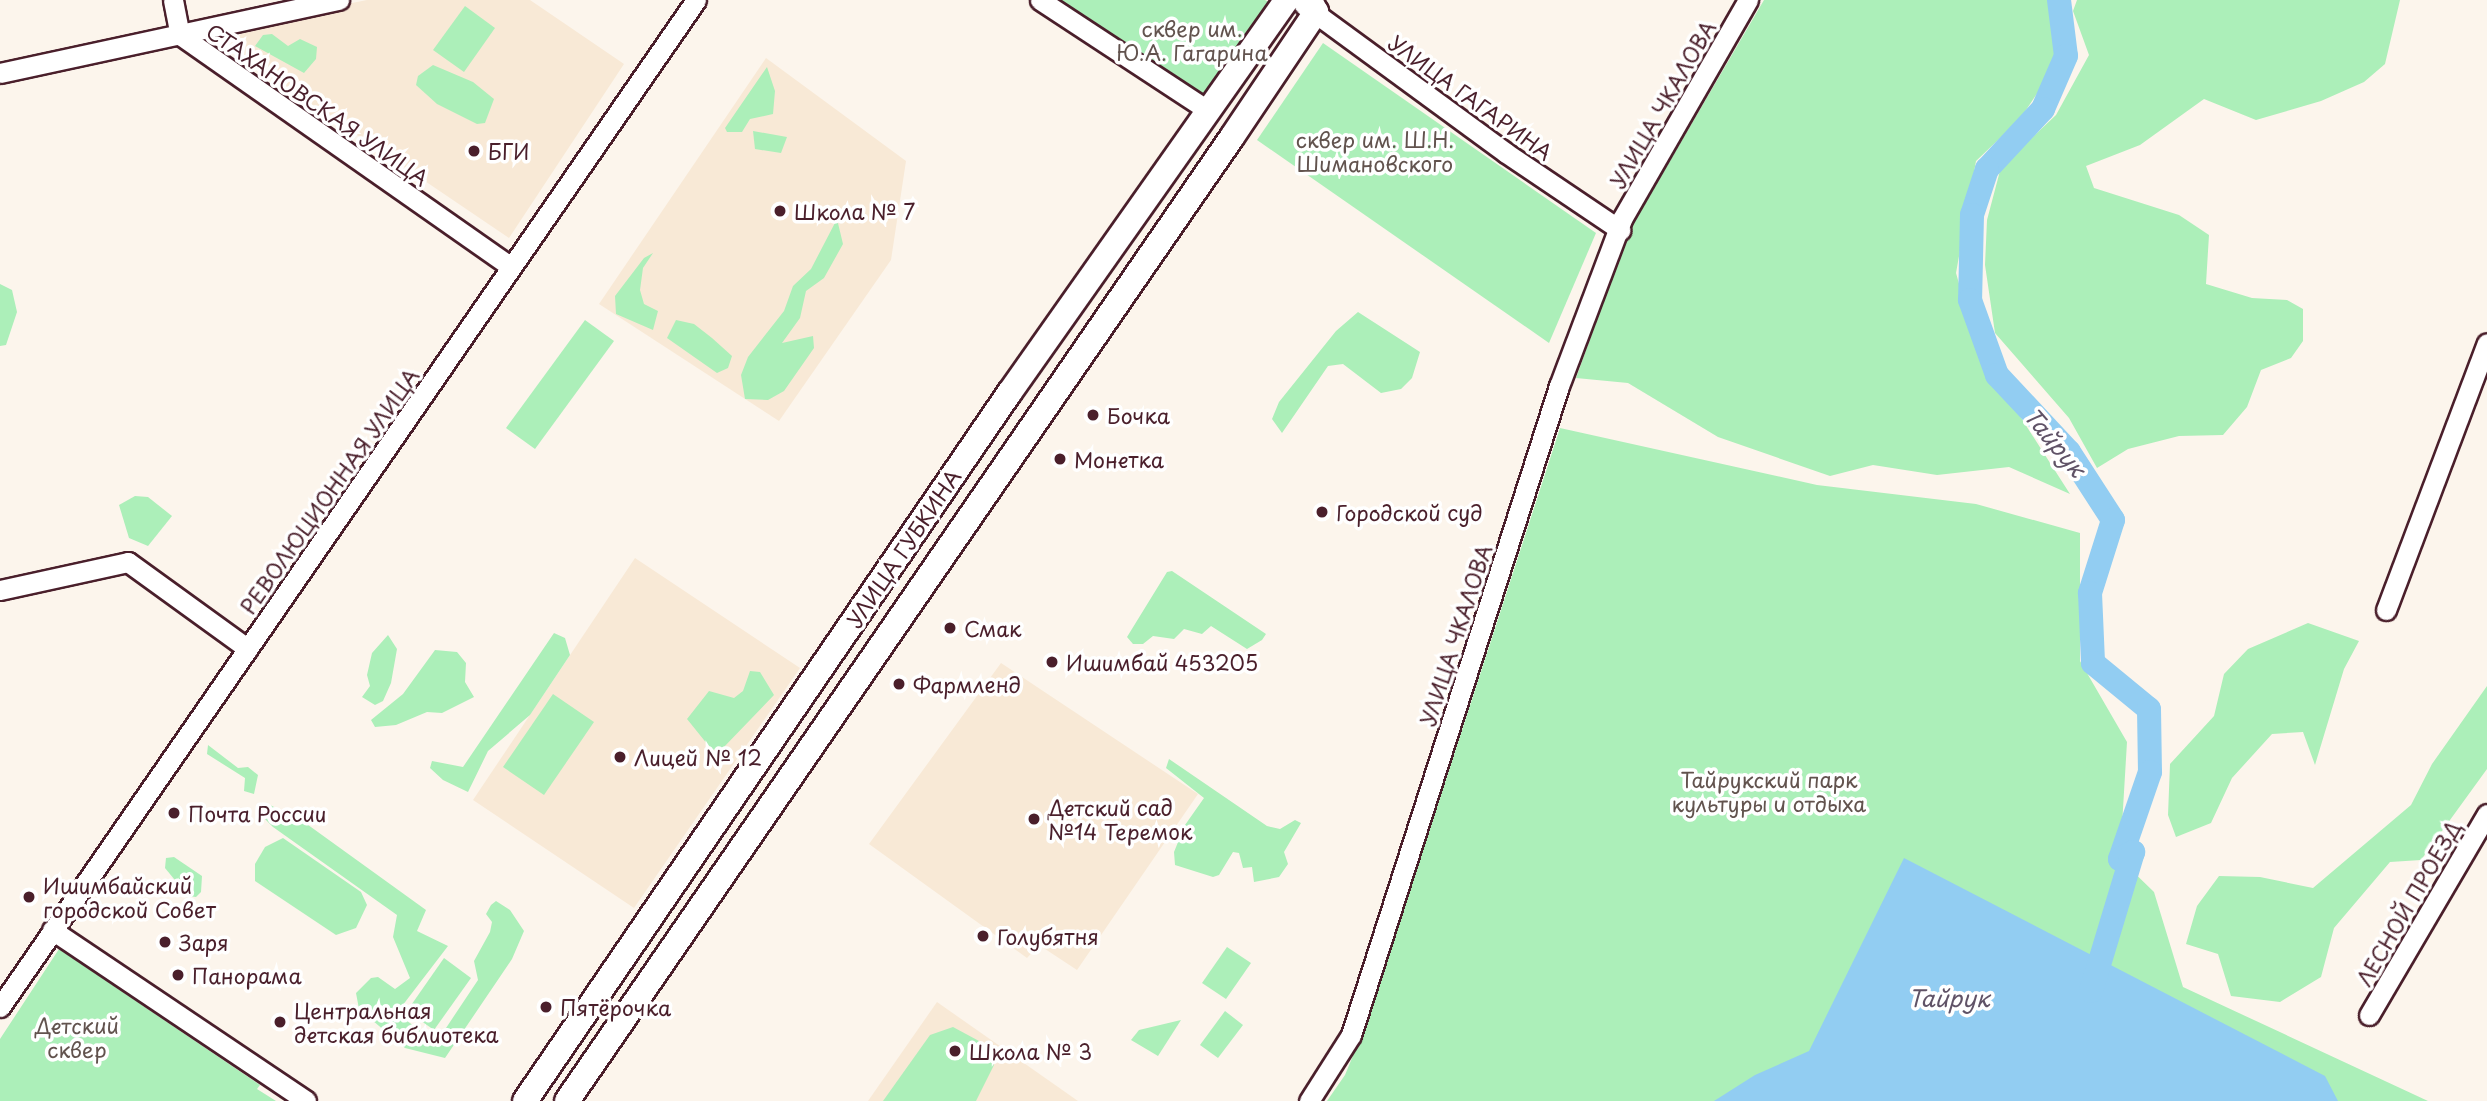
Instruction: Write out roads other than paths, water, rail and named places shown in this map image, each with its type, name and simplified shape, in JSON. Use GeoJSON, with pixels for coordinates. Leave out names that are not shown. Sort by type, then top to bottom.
{"type":"FeatureCollection","features":[{"type":"Feature","properties":{"kind":"main road","name":"УЛИЦА ГУБКИНА"},"geometry":{"type":"LineString","coordinates":[[525,1101],[1010,392],[1287,0]]}},
{"type":"Feature","properties":{"kind":"main road","name":"УЛИЦА ГУБКИНА"},"geometry":{"type":"LineString","coordinates":[[567,1101],[1307,4]]}},
{"type":"Feature","properties":{"kind":"street"},"geometry":{"type":"LineString","coordinates":[[173,0],[180,35],[339,0]]}},
{"type":"Feature","properties":{"kind":"street","name":"РЕВОЛЮЦИОННАЯ УЛИЦА"},"geometry":{"type":"LineString","coordinates":[[0,1007],[696,0]]}},
{"type":"Feature","properties":{"kind":"street"},"geometry":{"type":"LineString","coordinates":[[1040,0],[1209,111]]}},
{"type":"Feature","properties":{"kind":"street","name":"УЛИЦА ЧКАЛОВА"},"geometry":{"type":"LineString","coordinates":[[1309,1101],[1351,1035],[1559,386],[1622,219],[1748,0]]}},
{"type":"Feature","properties":{"kind":"street","name":"УЛИЦА ГАГАРИНА"},"geometry":{"type":"LineString","coordinates":[[1307,4],[1506,153],[1620,230]]}},
{"type":"Feature","properties":{"kind":"street","name":"СТАХАНОВСКАЯ УЛИЦА"},"geometry":{"type":"LineString","coordinates":[[0,73],[180,35],[511,267]]}},
{"type":"Feature","properties":{"kind":"street"},"geometry":{"type":"LineString","coordinates":[[2386,610],[2487,343]]}},
{"type":"Feature","properties":{"kind":"street"},"geometry":{"type":"LineString","coordinates":[[0,590],[128,562],[248,649]]}},
{"type":"Feature","properties":{"kind":"street","name":"ЛЕСНОЙ ПРОЕЗД"},"geometry":{"type":"LineString","coordinates":[[2369,1015],[2487,814]]}},
{"type":"Feature","properties":{"kind":"street"},"geometry":{"type":"LineString","coordinates":[[52,930],[306,1101]]}},
{"type":"Feature","properties":{"kind":"water","name":"Тайрук"},"geometry":{"type":"Polygon","coordinates":[[[1904,858],[2325,1076],[2338,1101],[1714,1101],[1755,1075],[1809,1051],[1904,858]]]}},
{"type":"Feature","properties":{"kind":"waterway","name":"Тайрук"},"geometry":{"type":"LineString","coordinates":[[2059,0],[2066,56],[2043,109],[1987,169],[1972,215],[1970,300],[1997,375],[2069,452],[2113,520],[2090,593],[2093,663],[2149,709],[2150,772],[2120,859],[2133,852],[2091,991]]}},
{"type":"Feature","properties":{"kind":"place","name":"БГИ"},"geometry":{"type":"Point","coordinates":[474,151]}},
{"type":"Feature","properties":{"kind":"place","name":"Школа № 7"},"geometry":{"type":"Point","coordinates":[780,211]}},
{"type":"Feature","properties":{"kind":"place","name":"Бочка"},"geometry":{"type":"Point","coordinates":[1093,415]}},
{"type":"Feature","properties":{"kind":"place","name":"Монетка"},"geometry":{"type":"Point","coordinates":[1060,459]}},
{"type":"Feature","properties":{"kind":"place","name":"Городской суд"},"geometry":{"type":"Point","coordinates":[1322,512]}},
{"type":"Feature","properties":{"kind":"place","name":"Смак"},"geometry":{"type":"Point","coordinates":[950,628]}},
{"type":"Feature","properties":{"kind":"place","name":"Ишимбай 453205"},"geometry":{"type":"Point","coordinates":[1052,662]}},
{"type":"Feature","properties":{"kind":"place","name":"Фармленд"},"geometry":{"type":"Point","coordinates":[899,684]}},
{"type":"Feature","properties":{"kind":"place","name":"Лицей № 12"},"geometry":{"type":"Point","coordinates":[620,757]}},
{"type":"Feature","properties":{"kind":"place","name":"Почта России"},"geometry":{"type":"Point","coordinates":[174,813]}},
{"type":"Feature","properties":{"kind":"place","name":"Детский сад №14 Теремок"},"geometry":{"type":"Point","coordinates":[1034,819]}},
{"type":"Feature","properties":{"kind":"place","name":"Ишимбайский городской Совет"},"geometry":{"type":"Point","coordinates":[29,897]}},
{"type":"Feature","properties":{"kind":"place","name":"Голубятня"},"geometry":{"type":"Point","coordinates":[983,936]}},
{"type":"Feature","properties":{"kind":"place","name":"Заря"},"geometry":{"type":"Point","coordinates":[165,942]}},
{"type":"Feature","properties":{"kind":"place","name":"Панорама"},"geometry":{"type":"Point","coordinates":[178,975]}},
{"type":"Feature","properties":{"kind":"place","name":"Пятёрочка"},"geometry":{"type":"Point","coordinates":[546,1007]}},
{"type":"Feature","properties":{"kind":"place","name":"Центральная детская библиотека"},"geometry":{"type":"Point","coordinates":[280,1022]}},
{"type":"Feature","properties":{"kind":"place","name":"Школа № 3"},"geometry":{"type":"Point","coordinates":[955,1051]}},
{"type":"Feature","properties":{"kind":"park label","name":"сквер им. Ю.А. Гагарина"},"geometry":{"type":"Point","coordinates":[1192,40]}},
{"type":"Feature","properties":{"kind":"park label","name":"сквер им. Ш.Н. Шимановского"},"geometry":{"type":"Point","coordinates":[1375,151]}},
{"type":"Feature","properties":{"kind":"park label","name":"Тайрукский парк культуры и отдыха"},"geometry":{"type":"Point","coordinates":[1769,791]}},
{"type":"Feature","properties":{"kind":"park label","name":"Детский сквер"},"geometry":{"type":"Point","coordinates":[77,1037]}}]}
